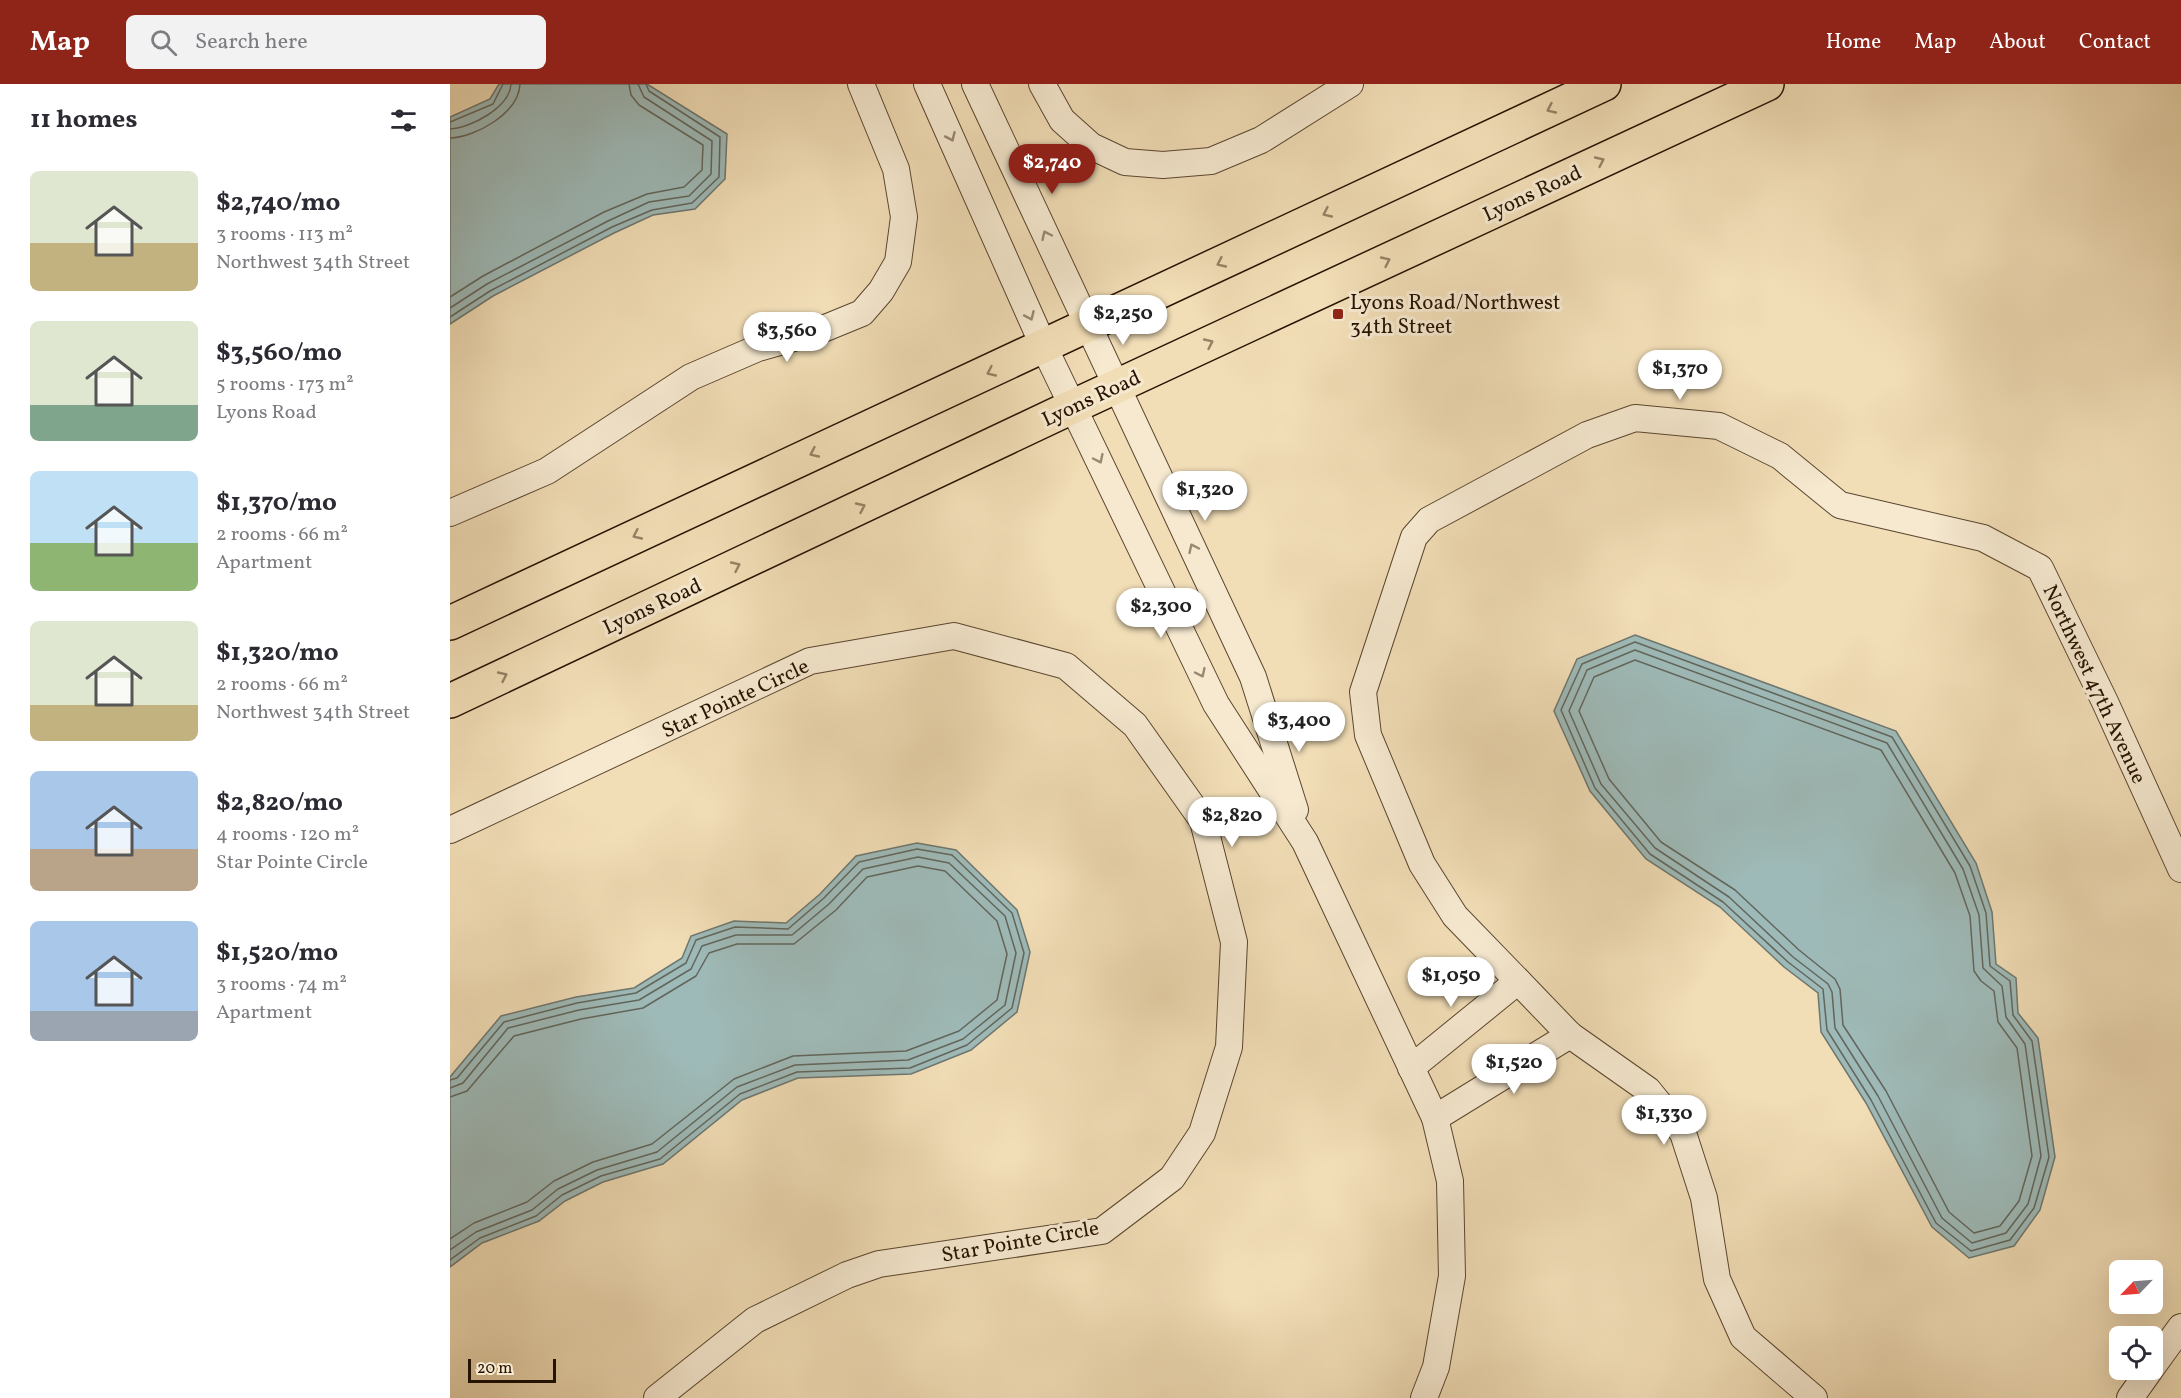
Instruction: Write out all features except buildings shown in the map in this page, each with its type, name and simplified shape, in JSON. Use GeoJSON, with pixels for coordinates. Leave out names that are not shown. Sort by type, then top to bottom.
{"type":"FeatureCollection","features":[{"type":"Feature","properties":{"kind":"main road"},"geometry":{"type":"LineString","coordinates":[[450,623],[1604,84]]}},
{"type":"Feature","properties":{"kind":"main road","name":"Lyons Road"},"geometry":{"type":"LineString","coordinates":[[450,701],[1074,406],[1767,84]]}},
{"type":"Feature","properties":{"kind":"street"},"geometry":{"type":"LineString","coordinates":[[450,513],[547,471],[691,377],[758,348],[818,331],[862,313],[880,291],[898,262],[904,218],[896,169],[861,84]]}},
{"type":"Feature","properties":{"kind":"street"},"geometry":{"type":"LineString","coordinates":[[927,84],[1044,347],[1216,704],[1305,842]]}},
{"type":"Feature","properties":{"kind":"street"},"geometry":{"type":"LineString","coordinates":[[975,84],[1118,386],[1252,678],[1305,842],[1435,1118],[1450,1182],[1452,1276],[1436,1367],[1424,1398]]}},
{"type":"Feature","properties":{"kind":"street"},"geometry":{"type":"LineString","coordinates":[[1042,84],[1062,120],[1091,146],[1125,162],[1163,165],[1211,161],[1261,140],[1350,84]]}},
{"type":"Feature","properties":{"kind":"street","name":"Northwest 47th Avenue"},"geometry":{"type":"LineString","coordinates":[[1814,1398],[1743,1337],[1717,1279],[1704,1198],[1683,1133],[1648,1090],[1570,1035],[1455,916],[1422,864],[1368,735],[1363,692],[1414,537],[1429,520],[1587,435],[1635,418],[1719,426],[1780,456],[1840,505],[1983,538],[2040,568],[2105,702],[2181,869]]}},
{"type":"Feature","properties":{"kind":"street","name":"Star Pointe Circle"},"geometry":{"type":"LineString","coordinates":[[450,830],[810,661],[954,636],[1066,666],[1135,725],[1203,821],[1234,942],[1229,1047],[1202,1133],[1172,1178],[1102,1231],[879,1264],[847,1275],[755,1320],[657,1398]]}},
{"type":"Feature","properties":{"kind":"street"},"geometry":{"type":"LineString","coordinates":[[1411,1068],[1518,981]]}},
{"type":"Feature","properties":{"kind":"street"},"geometry":{"type":"LineString","coordinates":[[1435,1118],[1570,1035]]}},
{"type":"Feature","properties":{"kind":"street"},"geometry":{"type":"LineString","coordinates":[[2163,1352],[2181,1327]]}},
{"type":"Feature","properties":{"kind":"street"},"geometry":{"type":"LineString","coordinates":[[2130,1398],[2143,1380]]}},
{"type":"Feature","properties":{"kind":"water"},"geometry":{"type":"Polygon","coordinates":[[[499,84],[647,84],[727,134],[725,179],[695,209],[653,215],[614,233],[493,296],[450,324],[450,117],[490,99],[499,84]]]}},
{"type":"Feature","properties":{"kind":"water"},"geometry":{"type":"Polygon","coordinates":[[[1635,635],[1896,731],[1976,863],[1992,912],[1996,964],[2016,978],[2018,1013],[2038,1038],[2055,1157],[2040,1210],[2014,1246],[1969,1258],[1932,1227],[1866,1103],[1821,1032],[1818,993],[1784,967],[1720,907],[1646,859],[1590,791],[1554,711],[1577,659],[1635,635]]]}},
{"type":"Feature","properties":{"kind":"water"},"geometry":{"type":"Polygon","coordinates":[[[917,843],[956,850],[1017,910],[1030,952],[1017,1012],[971,1050],[911,1074],[798,1078],[742,1100],[663,1164],[603,1182],[565,1201],[539,1221],[482,1243],[450,1267],[450,1077],[501,1016],[576,997],[634,988],[682,958],[691,936],[734,921],[786,923],[820,894],[856,856],[917,843]]]}},
{"type":"Feature","properties":{"kind":"place","name":"Lyons Road/Northwest 34th Street"},"geometry":{"type":"Point","coordinates":[1338,314]}}]}
